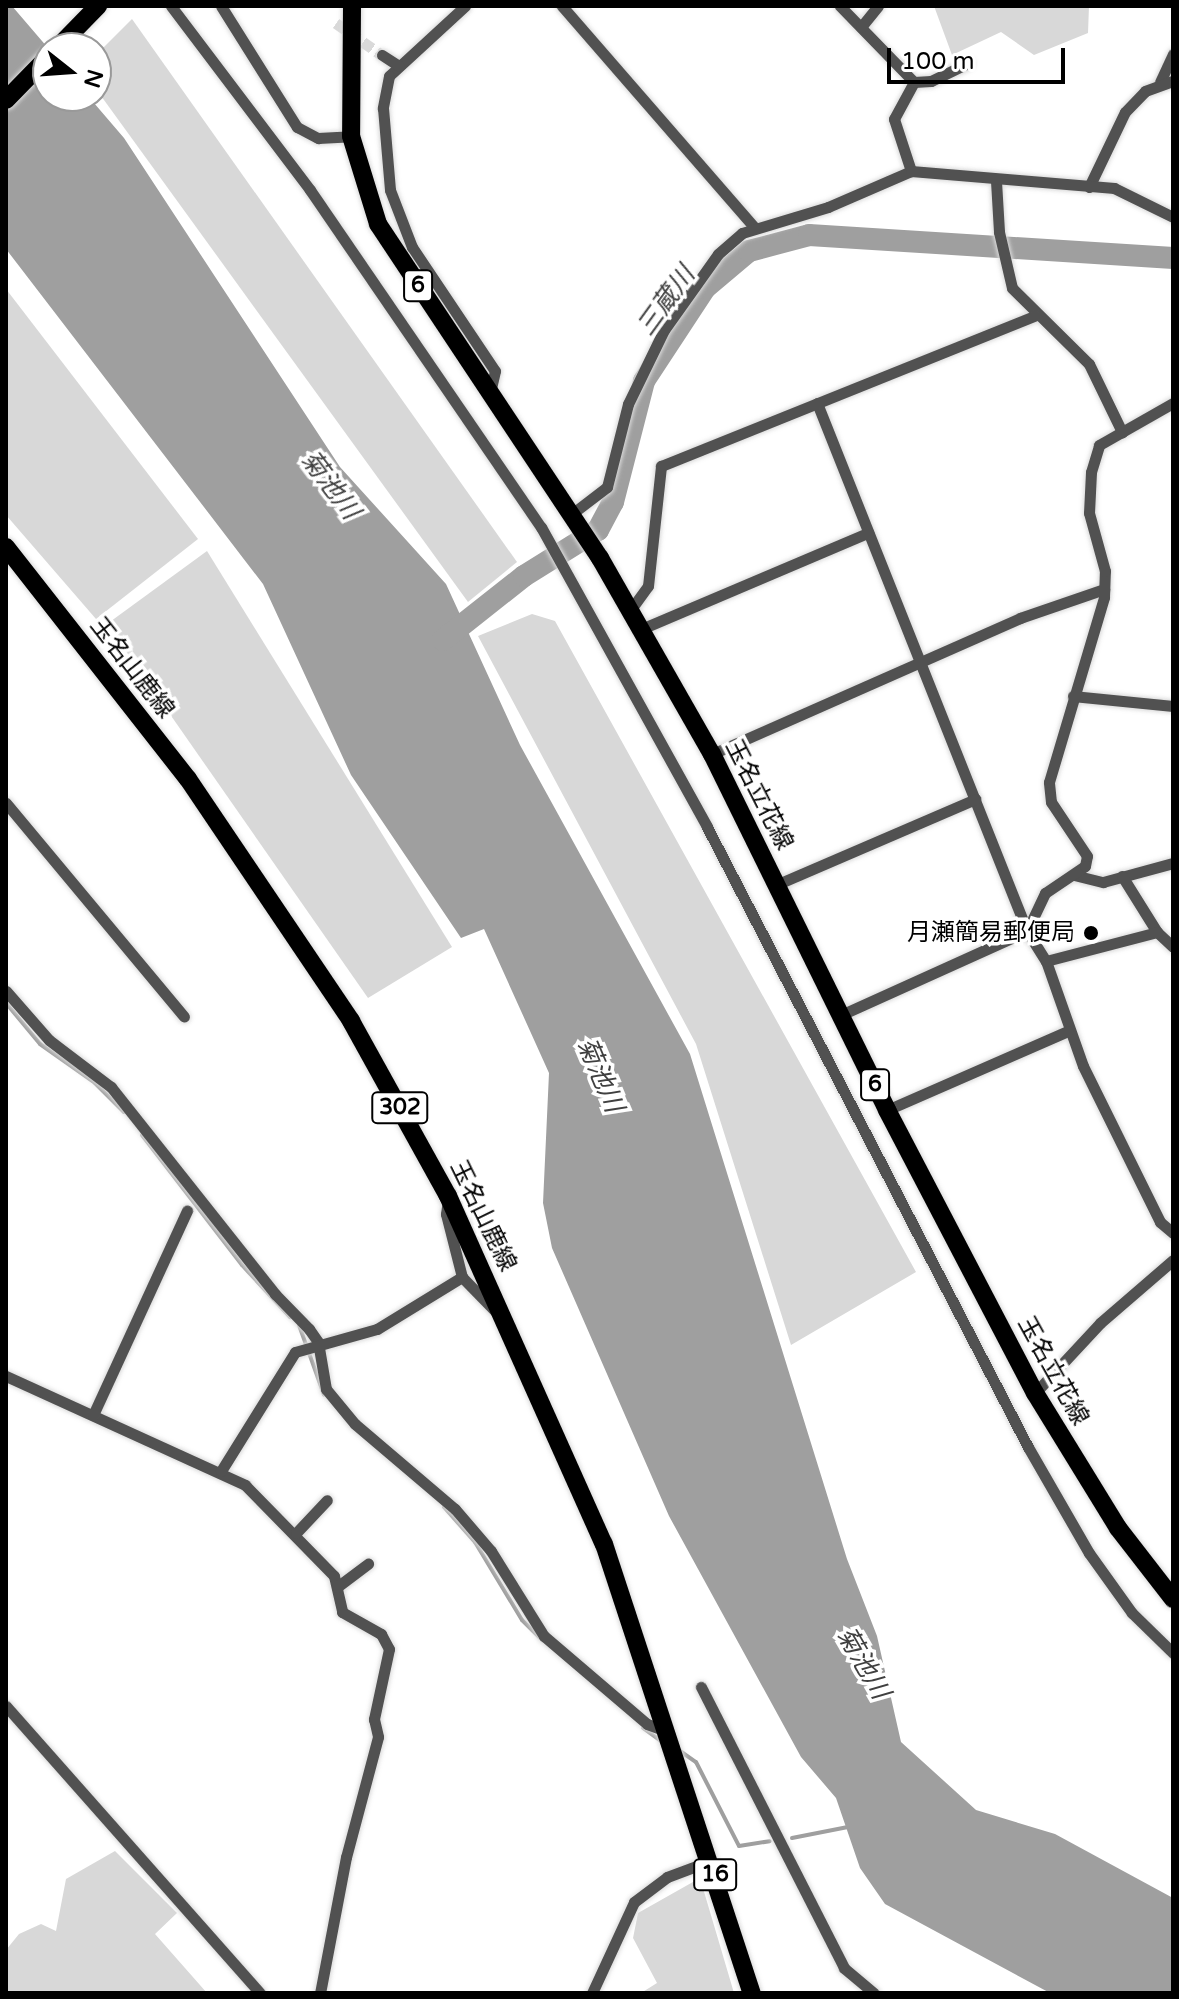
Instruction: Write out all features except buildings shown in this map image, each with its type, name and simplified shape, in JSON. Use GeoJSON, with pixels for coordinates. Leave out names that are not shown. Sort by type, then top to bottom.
{"type":"FeatureCollection","features":[{"type":"Feature","properties":{"kind":"main road"},"geometry":{"type":"LineString","coordinates":[[73,32],[98,6]]}},
{"type":"Feature","properties":{"kind":"main road","name":"玉名立花線"},"geometry":{"type":"LineString","coordinates":[[352,6],[351,136],[378,224],[491,389],[600,558],[712,754],[843,1014],[887,1110],[1035,1393],[1118,1528],[1173,1599]]}},
{"type":"Feature","properties":{"kind":"main road"},"geometry":{"type":"LineString","coordinates":[[6,100],[32,73]]}},
{"type":"Feature","properties":{"kind":"main road","name":"玉名山鹿線"},"geometry":{"type":"LineString","coordinates":[[6,547],[197,792],[351,1021],[448,1196],[604,1544],[752,1993]]}},
{"type":"Feature","properties":{"kind":"street"},"geometry":{"type":"LineString","coordinates":[[171,6],[319,203],[473,423],[550,544],[707,827],[1028,1447],[1089,1553],[1132,1613],[1173,1653]]}},
{"type":"Feature","properties":{"kind":"street"},"geometry":{"type":"LineString","coordinates":[[221,6],[297,127],[318,138],[351,136]]}},
{"type":"Feature","properties":{"kind":"street"},"geometry":{"type":"LineString","coordinates":[[465,6],[389,76],[383,108],[390,190],[412,247],[495,371],[491,389]]}},
{"type":"Feature","properties":{"kind":"street"},"geometry":{"type":"LineString","coordinates":[[562,6],[755,228]]}},
{"type":"Feature","properties":{"kind":"street"},"geometry":{"type":"LineString","coordinates":[[840,6],[914,82],[931,81],[968,63]]}},
{"type":"Feature","properties":{"kind":"street"},"geometry":{"type":"LineString","coordinates":[[861,27],[878,6]]}},
{"type":"Feature","properties":{"kind":"street"},"geometry":{"type":"LineString","coordinates":[[1089,187],[1125,112],[1167,82],[1173,54]]}},
{"type":"Feature","properties":{"kind":"street"},"geometry":{"type":"LineString","coordinates":[[382,55],[399,66]]}},
{"type":"Feature","properties":{"kind":"street"},"geometry":{"type":"LineString","coordinates":[[911,171],[894,119],[914,82]]}},
{"type":"Feature","properties":{"kind":"street"},"geometry":{"type":"LineString","coordinates":[[573,513],[607,487],[628,404],[664,330],[718,254],[755,228],[828,207],[911,171],[1127,191],[1173,217]]}},
{"type":"Feature","properties":{"kind":"street"},"geometry":{"type":"LineString","coordinates":[[996,181],[999,232],[1012,288],[1089,364],[1122,432]]}},
{"type":"Feature","properties":{"kind":"street"},"geometry":{"type":"LineString","coordinates":[[629,613],[648,586],[661,466],[1036,315]]}},
{"type":"Feature","properties":{"kind":"street"},"geometry":{"type":"LineString","coordinates":[[817,403],[1027,931],[1046,961],[1068,1031],[1160,1222],[1173,1233]]}},
{"type":"Feature","properties":{"kind":"street"},"geometry":{"type":"LineString","coordinates":[[843,1014],[1027,931],[1045,893],[1085,866],[1087,856],[1051,802],[1049,782],[1104,589],[1105,571],[1089,513],[1091,472],[1099,445],[1173,403]]}},
{"type":"Feature","properties":{"kind":"street"},"geometry":{"type":"LineString","coordinates":[[639,630],[868,533]]}},
{"type":"Feature","properties":{"kind":"street"},"geometry":{"type":"LineString","coordinates":[[712,754],[923,666],[1020,618],[1104,589]]}},
{"type":"Feature","properties":{"kind":"street"},"geometry":{"type":"LineString","coordinates":[[1073,696],[1173,706]]}},
{"type":"Feature","properties":{"kind":"street"},"geometry":{"type":"LineString","coordinates":[[778,884],[975,799]]}},
{"type":"Feature","properties":{"kind":"street"},"geometry":{"type":"LineString","coordinates":[[6,803],[184,1017]]}},
{"type":"Feature","properties":{"kind":"street"},"geometry":{"type":"LineString","coordinates":[[1074,875],[1103,882],[1173,863]]}},
{"type":"Feature","properties":{"kind":"street"},"geometry":{"type":"LineString","coordinates":[[1122,876],[1157,932],[1173,947]]}},
{"type":"Feature","properties":{"kind":"street"},"geometry":{"type":"LineString","coordinates":[[1046,961],[1157,932]]}},
{"type":"Feature","properties":{"kind":"street"},"geometry":{"type":"LineString","coordinates":[[6,991],[49,1040],[111,1087],[318,1342],[326,1389],[355,1424],[455,1509],[491,1551],[544,1636],[647,1724],[668,1734]]}},
{"type":"Feature","properties":{"kind":"street"},"geometry":{"type":"LineString","coordinates":[[887,1110],[1068,1031]]}},
{"type":"Feature","properties":{"kind":"street"},"geometry":{"type":"LineString","coordinates":[[448,1196],[446,1214],[462,1277],[505,1319]]}},
{"type":"Feature","properties":{"kind":"street"},"geometry":{"type":"LineString","coordinates":[[93,1415],[187,1211]]}},
{"type":"Feature","properties":{"kind":"street"},"geometry":{"type":"LineString","coordinates":[[1035,1393],[1100,1323],[1173,1260]]}},
{"type":"Feature","properties":{"kind":"street"},"geometry":{"type":"LineString","coordinates":[[221,1471],[280,1370],[303,1347],[377,1329],[462,1277]]}},
{"type":"Feature","properties":{"kind":"street"},"geometry":{"type":"LineString","coordinates":[[6,1376],[221,1471],[245,1485],[296,1533],[334,1576],[342,1612],[381,1634],[389,1649],[374,1719],[378,1737],[346,1857],[320,1993]]}},
{"type":"Feature","properties":{"kind":"street"},"geometry":{"type":"LineString","coordinates":[[296,1533],[327,1500]]}},
{"type":"Feature","properties":{"kind":"street"},"geometry":{"type":"LineString","coordinates":[[337,1587],[368,1564]]}},
{"type":"Feature","properties":{"kind":"street"},"geometry":{"type":"LineString","coordinates":[[701,1687],[844,1968],[874,1993]]}},
{"type":"Feature","properties":{"kind":"street"},"geometry":{"type":"LineString","coordinates":[[6,1706],[260,1993]]}},
{"type":"Feature","properties":{"kind":"street"},"geometry":{"type":"LineString","coordinates":[[592,1993],[634,1902],[667,1877],[710,1861]]}},
{"type":"Feature","properties":{"kind":"shaded area"},"geometry":{"type":"Polygon","coordinates":[[[934,6],[1089,6],[1088,33],[1034,55],[1001,32],[952,55],[934,6]]]}},
{"type":"Feature","properties":{"kind":"shaded area"},"geometry":{"type":"Polygon","coordinates":[[[132,19],[517,562],[468,602],[112,111],[112,39],[132,19]]]}},
{"type":"Feature","properties":{"kind":"shaded area"},"geometry":{"type":"Polygon","coordinates":[[[6,289],[198,539],[96,619],[6,515],[6,289]]]}},
{"type":"Feature","properties":{"kind":"shaded area"},"geometry":{"type":"Polygon","coordinates":[[[207,551],[452,947],[368,998],[107,624],[207,551]]]}},
{"type":"Feature","properties":{"kind":"shaded area"},"geometry":{"type":"Polygon","coordinates":[[[532,614],[555,621],[916,1272],[791,1345],[696,1044],[478,636],[532,614]]]}},
{"type":"Feature","properties":{"kind":"shaded area"},"geometry":{"type":"Polygon","coordinates":[[[115,1851],[177,1913],[155,1934],[207,1993],[6,1993],[6,1950],[19,1934],[41,1924],[56,1931],[66,1879],[115,1851]]]}},
{"type":"Feature","properties":{"kind":"shaded area"},"geometry":{"type":"Polygon","coordinates":[[[700,1878],[734,1993],[641,1993],[657,1983],[633,1938],[638,1913],[700,1878]]]}},
{"type":"Feature","properties":{"kind":"water","name":"菊池川"},"geometry":{"type":"Polygon","coordinates":[[[6,6],[12,6],[34,32],[32,112],[102,112],[124,138],[340,467],[446,584],[520,745],[690,1054],[847,1559],[877,1636],[901,1742],[976,1810],[1055,1834],[1173,1898],[1173,1993],[1050,1993],[885,1904],[860,1868],[836,1798],[801,1757],[669,1516],[552,1248],[543,1203],[549,1073],[484,929],[461,938],[351,775],[263,584],[6,249],[6,6]]]}},
{"type":"Feature","properties":{"kind":"waterway","name":"三蔵川"},"geometry":{"type":"LineString","coordinates":[[443,640],[524,576],[598,530],[613,502],[644,381],[705,288],[749,251],[809,235],[1173,258]]}},
{"type":"Feature","properties":{"kind":"waterway"},"geometry":{"type":"LineString","coordinates":[[6,1003],[40,1044],[95,1083],[124,1112]]}},
{"type":"Feature","properties":{"kind":"waterway"},"geometry":{"type":"LineString","coordinates":[[142,1135],[242,1265],[290,1317]]}},
{"type":"Feature","properties":{"kind":"waterway"},"geometry":{"type":"LineString","coordinates":[[299,1325],[324,1395]]}},
{"type":"Feature","properties":{"kind":"waterway"},"geometry":{"type":"LineString","coordinates":[[444,1507],[475,1542],[522,1620],[540,1638]]}},
{"type":"Feature","properties":{"kind":"waterway"},"geometry":{"type":"LineString","coordinates":[[643,1728],[661,1741]]}},
{"type":"Feature","properties":{"kind":"waterway"},"geometry":{"type":"LineString","coordinates":[[680,1751],[696,1762],[739,1846],[770,1841]]}},
{"type":"Feature","properties":{"kind":"waterway"},"geometry":{"type":"LineString","coordinates":[[792,1838],[848,1827]]}},
{"type":"Feature","properties":{"kind":"tunnel"},"geometry":{"type":"LineString","coordinates":[[336,23],[382,55]]}},
{"type":"Feature","properties":{"kind":"place","name":"月瀬簡易郵便局"},"geometry":{"type":"Point","coordinates":[1091,933]}}]}
